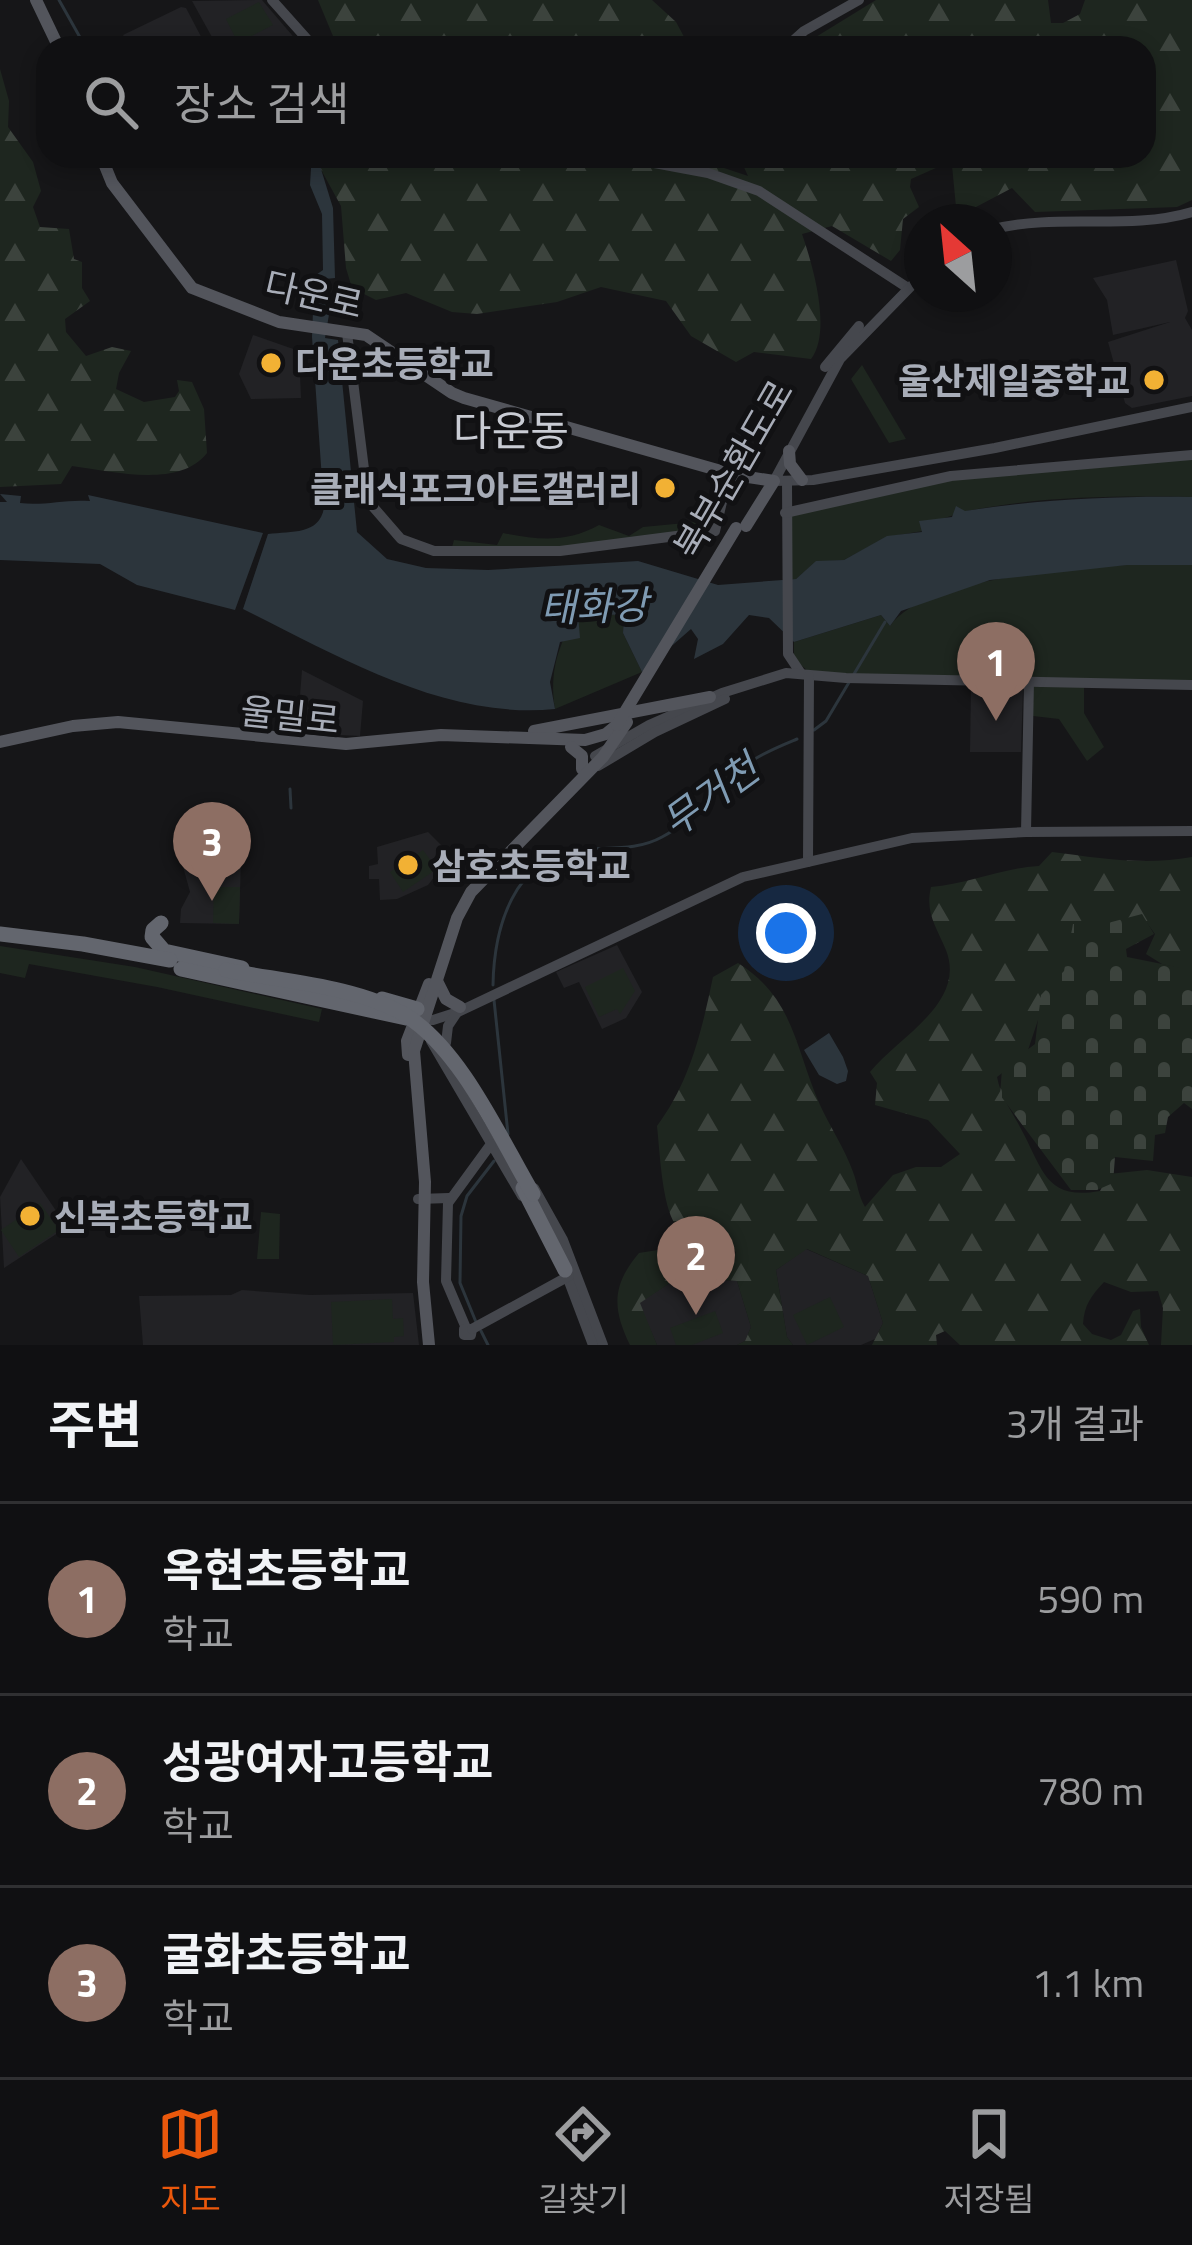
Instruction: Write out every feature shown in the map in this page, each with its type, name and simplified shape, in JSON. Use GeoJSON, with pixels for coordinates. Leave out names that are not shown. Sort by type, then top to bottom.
{"type":"FeatureCollection","features":[{"type":"Feature","properties":{"kind":"highway"},"geometry":{"type":"LineString","coordinates":[[161,923],[152,934],[160,949],[223,970],[364,998],[420,1026],[459,1072],[571,1273]]}},
{"type":"Feature","properties":{"kind":"highway"},"geometry":{"type":"LineString","coordinates":[[0,936],[182,966],[418,1016]]}},
{"type":"Feature","properties":{"kind":"highway"},"geometry":{"type":"LineString","coordinates":[[0,936],[382,999],[418,1016]]}},
{"type":"Feature","properties":{"kind":"main road"},"geometry":{"type":"LineString","coordinates":[[36,0],[53,36]]}},
{"type":"Feature","properties":{"kind":"main road"},"geometry":{"type":"LineString","coordinates":[[799,36],[859,0]]}},
{"type":"Feature","properties":{"kind":"main road"},"geometry":{"type":"LineString","coordinates":[[274,3],[302,36]]}},
{"type":"Feature","properties":{"kind":"main road","name":"다운로"},"geometry":{"type":"LineString","coordinates":[[106,168],[112,183],[192,288],[279,322],[378,341],[452,394],[775,483]]}},
{"type":"Feature","properties":{"kind":"main road"},"geometry":{"type":"LineString","coordinates":[[681,168],[759,190],[904,285]]}},
{"type":"Feature","properties":{"kind":"main road"},"geometry":{"type":"LineString","coordinates":[[708,173],[709,168]]}},
{"type":"Feature","properties":{"kind":"main road"},"geometry":{"type":"LineString","coordinates":[[1012,229],[1049,222],[1192,216]]}},
{"type":"Feature","properties":{"kind":"main road","name":"북부순환도로"},"geometry":{"type":"LineString","coordinates":[[775,483],[840,359],[904,287]]}},
{"type":"Feature","properties":{"kind":"main road","name":"북부순환도로"},"geometry":{"type":"LineString","coordinates":[[430,1201],[414,1057],[418,1016],[465,890],[610,745],[741,527],[775,483],[834,354],[904,287]]}},
{"type":"Feature","properties":{"kind":"main road"},"geometry":{"type":"LineString","coordinates":[[343,332],[368,501],[388,528],[416,546],[434,551],[560,550],[715,531],[729,473]]}},
{"type":"Feature","properties":{"kind":"main road"},"geometry":{"type":"LineString","coordinates":[[790,664],[785,516],[775,483],[1192,405]]}},
{"type":"Feature","properties":{"kind":"main road"},"geometry":{"type":"LineString","coordinates":[[789,451],[790,464],[804,480]]}},
{"type":"Feature","properties":{"kind":"main road"},"geometry":{"type":"LineString","coordinates":[[785,516],[952,476],[1192,455]]}},
{"type":"Feature","properties":{"kind":"main road"},"geometry":{"type":"LineString","coordinates":[[790,664],[809,676],[864,679],[1192,685]]}},
{"type":"Feature","properties":{"kind":"main road"},"geometry":{"type":"LineString","coordinates":[[767,678],[790,664]]}},
{"type":"Feature","properties":{"kind":"main road"},"geometry":{"type":"LineString","coordinates":[[610,745],[790,664]]}},
{"type":"Feature","properties":{"kind":"main road"},"geometry":{"type":"LineString","coordinates":[[473,736],[631,747],[790,664]]}},
{"type":"Feature","properties":{"kind":"main road"},"geometry":{"type":"LineString","coordinates":[[808,862],[809,676]]}},
{"type":"Feature","properties":{"kind":"main road"},"geometry":{"type":"LineString","coordinates":[[1026,832],[1029,681]]}},
{"type":"Feature","properties":{"kind":"main road"},"geometry":{"type":"LineString","coordinates":[[577,743],[582,756],[749,688]]}},
{"type":"Feature","properties":{"kind":"main road"},"geometry":{"type":"LineString","coordinates":[[473,736],[565,726],[710,698]]}},
{"type":"Feature","properties":{"kind":"main road","name":"울밀로"},"geometry":{"type":"LineString","coordinates":[[0,746],[62,728],[118,722],[346,744],[473,736]]}},
{"type":"Feature","properties":{"kind":"main road","name":"울밀로"},"geometry":{"type":"LineString","coordinates":[[0,746],[108,729],[345,751],[415,744],[577,743]]}},
{"type":"Feature","properties":{"kind":"main road"},"geometry":{"type":"LineString","coordinates":[[577,743],[602,736],[610,745],[631,747]]}},
{"type":"Feature","properties":{"kind":"main road"},"geometry":{"type":"LineString","coordinates":[[418,1016],[459,1009],[492,995],[729,881],[808,862],[912,838],[1192,831]]}},
{"type":"Feature","properties":{"kind":"main road"},"geometry":{"type":"LineString","coordinates":[[382,999],[409,996],[434,980],[459,1009]]}},
{"type":"Feature","properties":{"kind":"main road"},"geometry":{"type":"LineString","coordinates":[[459,1009],[441,1047],[491,1144],[571,1273],[603,1345]]}},
{"type":"Feature","properties":{"kind":"main road"},"geometry":{"type":"LineString","coordinates":[[418,1016],[407,1041],[430,1201],[446,1281],[473,1331],[571,1273]]}},
{"type":"Feature","properties":{"kind":"main road"},"geometry":{"type":"LineString","coordinates":[[418,1016],[554,1223],[593,1345]]}},
{"type":"Feature","properties":{"kind":"main road"},"geometry":{"type":"LineString","coordinates":[[414,1057],[422,1048],[441,1047]]}},
{"type":"Feature","properties":{"kind":"main road"},"geometry":{"type":"LineString","coordinates":[[425,1345],[417,1287],[430,1201],[491,1144]]}},
{"type":"Feature","properties":{"kind":"shaded area"},"geometry":{"type":"Polygon","coordinates":[[[262,0],[293,36],[211,36],[192,1],[262,0]]]}},
{"type":"Feature","properties":{"kind":"shaded area"},"geometry":{"type":"Polygon","coordinates":[[[181,7],[201,36],[124,36],[181,7]]]}},
{"type":"Feature","properties":{"kind":"shaded area"},"geometry":{"type":"Polygon","coordinates":[[[1176,260],[1188,311],[1185,318],[1192,330],[1192,396],[1132,408],[1125,403],[1108,342],[1170,322],[1113,335],[1107,300],[1093,278],[1176,260]]]}},
{"type":"Feature","properties":{"kind":"shaded area","name":"다운초등학교"},"geometry":{"type":"Polygon","coordinates":[[[253,335],[299,351],[301,398],[251,399],[239,374],[253,335]]]}},
{"type":"Feature","properties":{"kind":"shaded area"},"geometry":{"type":"Polygon","coordinates":[[[302,670],[363,701],[360,736],[297,733],[302,670]]]}},
{"type":"Feature","properties":{"kind":"shaded area"},"geometry":{"type":"Polygon","coordinates":[[[971,687],[1023,690],[1021,752],[970,752],[971,687]]]}},
{"type":"Feature","properties":{"kind":"shaded area","name":"삼호초등학교"},"geometry":{"type":"Polygon","coordinates":[[[428,832],[451,855],[428,885],[397,899],[380,900],[379,879],[369,879],[369,866],[378,864],[377,847],[428,832]]]}},
{"type":"Feature","properties":{"kind":"shaded area"},"geometry":{"type":"Polygon","coordinates":[[[216,841],[226,841],[241,860],[239,924],[180,923],[190,892],[182,863],[216,864],[216,841]]]}},
{"type":"Feature","properties":{"kind":"shaded area"},"geometry":{"type":"Polygon","coordinates":[[[617,945],[642,992],[626,1018],[602,1029],[579,982],[564,988],[556,972],[617,945]]]}},
{"type":"Feature","properties":{"kind":"shaded area","name":"신복초등학교"},"geometry":{"type":"Polygon","coordinates":[[[21,1159],[67,1227],[4,1268],[0,1197],[21,1159]]]}},
{"type":"Feature","properties":{"kind":"shaded area"},"geometry":{"type":"Polygon","coordinates":[[[806,1249],[868,1276],[883,1323],[875,1339],[861,1345],[793,1345],[787,1337],[776,1270],[806,1249]]]}},
{"type":"Feature","properties":{"kind":"shaded area"},"geometry":{"type":"Polygon","coordinates":[[[679,1277],[737,1281],[751,1327],[745,1341],[737,1345],[657,1345],[639,1303],[679,1277]]]}},
{"type":"Feature","properties":{"kind":"shaded area"},"geometry":{"type":"Polygon","coordinates":[[[242,1290],[310,1295],[413,1293],[419,1345],[143,1345],[139,1296],[231,1295],[242,1290]]]}},
{"type":"Feature","properties":{"kind":"green space"},"geometry":{"type":"Polygon","coordinates":[[[318,0],[652,0],[684,36],[333,36],[318,0]]]}},
{"type":"Feature","properties":{"kind":"green space"},"geometry":{"type":"Polygon","coordinates":[[[876,0],[1048,0],[1051,23],[1063,23],[1080,14],[1085,0],[1192,0],[1192,200],[1177,207],[1035,212],[1012,188],[982,204],[956,204],[952,168],[1156,168],[1156,36],[818,36],[876,0]]]}},
{"type":"Feature","properties":{"kind":"green space"},"geometry":{"type":"Polygon","coordinates":[[[259,2],[273,25],[252,36],[234,36],[226,19],[259,2]]]}},
{"type":"Feature","properties":{"kind":"green space"},"geometry":{"type":"Polygon","coordinates":[[[0,69],[9,101],[8,127],[33,162],[41,191],[33,207],[40,227],[69,229],[74,259],[82,262],[82,288],[90,301],[65,319],[66,332],[86,356],[112,347],[131,351],[116,389],[144,402],[175,397],[177,380],[192,382],[204,409],[207,453],[195,464],[180,471],[144,475],[72,466],[61,484],[0,487],[0,69]]]}},
{"type":"Feature","properties":{"kind":"green space"},"geometry":{"type":"Polygon","coordinates":[[[320,168],[724,168],[748,176],[744,168],[936,168],[911,179],[918,204],[904,204],[900,250],[891,261],[832,226],[802,234],[820,316],[811,359],[754,352],[736,362],[691,336],[666,301],[601,287],[557,302],[477,314],[452,312],[406,293],[376,300],[352,288],[341,206],[320,168]]]}},
{"type":"Feature","properties":{"kind":"green space"},"geometry":{"type":"Polygon","coordinates":[[[862,365],[906,439],[889,443],[851,379],[862,365]]]}},
{"type":"Feature","properties":{"kind":"green space"},"geometry":{"type":"Polygon","coordinates":[[[1192,457],[1192,497],[1054,499],[972,510],[926,523],[923,531],[887,537],[844,560],[816,562],[796,579],[788,579],[790,516],[959,477],[1192,457]]]}},
{"type":"Feature","properties":{"kind":"green space"},"geometry":{"type":"Polygon","coordinates":[[[706,521],[705,528],[555,551],[451,551],[454,540],[497,545],[503,533],[552,538],[599,525],[629,536],[643,527],[706,521]]]}},
{"type":"Feature","properties":{"kind":"green space"},"geometry":{"type":"Polygon","coordinates":[[[1192,565],[1192,682],[810,673],[794,659],[794,642],[881,615],[890,626],[909,609],[974,584],[1055,571],[1192,565]]]}},
{"type":"Feature","properties":{"kind":"green space"},"geometry":{"type":"Polygon","coordinates":[[[577,614],[624,615],[623,633],[642,672],[555,709],[557,659],[577,614]]]}},
{"type":"Feature","properties":{"kind":"green space"},"geometry":{"type":"Polygon","coordinates":[[[1084,686],[1084,713],[1104,747],[1087,761],[1059,719],[1033,716],[1032,687],[1084,686]]]}},
{"type":"Feature","properties":{"kind":"green space"},"geometry":{"type":"Polygon","coordinates":[[[423,850],[437,869],[403,892],[390,872],[423,850]]]}},
{"type":"Feature","properties":{"kind":"green space"},"geometry":{"type":"Polygon","coordinates":[[[1052,852],[1139,861],[1192,857],[1192,971],[1162,964],[1146,954],[1155,934],[1147,923],[1076,925],[1066,973],[1042,1008],[1027,1053],[997,1077],[1041,1169],[1057,1186],[1082,1193],[1100,1191],[1109,1174],[1147,1170],[1192,1177],[1192,1345],[1161,1345],[1163,1308],[1158,1291],[1131,1292],[1104,1282],[1089,1301],[1083,1324],[1092,1334],[1111,1340],[1121,1335],[1133,1311],[1140,1309],[1149,1345],[960,1345],[945,1331],[936,1335],[937,1345],[872,1345],[883,1323],[868,1276],[807,1249],[776,1270],[787,1337],[793,1345],[737,1345],[745,1341],[751,1327],[737,1281],[679,1277],[640,1303],[657,1345],[630,1345],[620,1320],[618,1297],[624,1276],[639,1253],[671,1248],[733,1260],[736,1252],[681,1230],[675,1223],[663,1182],[657,1126],[686,1073],[713,977],[738,963],[771,992],[791,1026],[865,1207],[893,1175],[916,1167],[941,1167],[960,1154],[928,1120],[875,1105],[877,1083],[870,1072],[926,1018],[947,987],[950,969],[930,912],[931,887],[1039,866],[1052,852]]]}},
{"type":"Feature","properties":{"kind":"green space"},"geometry":{"type":"Polygon","coordinates":[[[214,887],[240,887],[239,924],[213,923],[214,887]]]}},
{"type":"Feature","properties":{"kind":"green space"},"geometry":{"type":"Polygon","coordinates":[[[1142,914],[1154,934],[1126,949],[1127,957],[1192,970],[1192,1109],[1184,1103],[1168,1117],[1165,1133],[1155,1135],[1153,1161],[1115,1157],[1113,1183],[1097,1190],[1071,1190],[1000,1095],[1002,1069],[1035,1044],[1041,995],[1064,971],[1073,924],[1104,924],[1142,914]]]}},
{"type":"Feature","properties":{"kind":"green space"},"geometry":{"type":"Polygon","coordinates":[[[0,946],[135,967],[322,1009],[319,1022],[29,964],[25,978],[0,973],[0,946]]]}},
{"type":"Feature","properties":{"kind":"green space"},"geometry":{"type":"Polygon","coordinates":[[[623,968],[635,991],[620,1014],[617,1009],[599,1017],[585,987],[623,968]]]}},
{"type":"Feature","properties":{"kind":"green space"},"geometry":{"type":"Polygon","coordinates":[[[40,1203],[59,1230],[19,1257],[1,1230],[40,1203]]]}},
{"type":"Feature","properties":{"kind":"green space"},"geometry":{"type":"Polygon","coordinates":[[[261,1212],[280,1214],[279,1259],[257,1259],[261,1212]]]}},
{"type":"Feature","properties":{"kind":"green space"},"geometry":{"type":"Polygon","coordinates":[[[830,1297],[844,1327],[807,1345],[793,1315],[830,1297]]]}},
{"type":"Feature","properties":{"kind":"green space"},"geometry":{"type":"Polygon","coordinates":[[[392,1299],[393,1319],[403,1318],[404,1336],[394,1337],[394,1342],[333,1345],[331,1302],[392,1299]]]}},
{"type":"Feature","properties":{"kind":"green space"},"geometry":{"type":"Polygon","coordinates":[[[715,1311],[723,1333],[692,1345],[676,1345],[670,1328],[715,1311]]]}},
{"type":"Feature","properties":{"kind":"water","name":"태화강"},"geometry":{"type":"Polygon","coordinates":[[[311,168],[321,168],[333,208],[335,278],[325,279],[326,297],[332,297],[325,338],[338,340],[357,532],[387,559],[426,568],[488,570],[638,561],[718,585],[796,579],[816,561],[844,560],[887,536],[922,532],[919,521],[952,517],[956,506],[965,511],[1078,499],[1192,497],[1192,565],[1127,565],[990,580],[901,611],[890,626],[881,615],[794,642],[769,618],[749,615],[723,644],[694,659],[698,639],[691,629],[642,672],[623,633],[624,615],[578,614],[580,638],[560,642],[550,682],[555,709],[473,705],[393,681],[243,609],[268,534],[310,527],[324,508],[312,337],[313,311],[321,298],[318,293],[325,295],[323,278],[313,277],[323,270],[322,214],[310,185],[311,168]]]}},
{"type":"Feature","properties":{"kind":"water"},"geometry":{"type":"Polygon","coordinates":[[[0,494],[21,496],[20,503],[29,504],[90,501],[88,495],[263,533],[235,610],[137,585],[100,564],[0,560],[0,502],[7,502],[0,494]]]}},
{"type":"Feature","properties":{"kind":"water"},"geometry":{"type":"Polygon","coordinates":[[[829,1033],[848,1071],[846,1081],[837,1084],[819,1075],[804,1050],[829,1033]]]}},
{"type":"Feature","properties":{"kind":"waterway"},"geometry":{"type":"LineString","coordinates":[[59,0],[79,36]]}},
{"type":"Feature","properties":{"kind":"waterway"},"geometry":{"type":"LineString","coordinates":[[814,730],[826,721],[885,622]]}},
{"type":"Feature","properties":{"kind":"waterway","name":"무거천"},"geometry":{"type":"LineString","coordinates":[[493,985],[503,920],[523,881],[538,866],[580,850],[632,846],[662,837],[747,764],[797,739]]}},
{"type":"Feature","properties":{"kind":"waterway"},"geometry":{"type":"LineString","coordinates":[[290,789],[291,808]]}},
{"type":"Feature","properties":{"kind":"waterway","name":"무거천"},"geometry":{"type":"LineString","coordinates":[[494,1000],[508,1134]]}},
{"type":"Feature","properties":{"kind":"waterway","name":"무거천"},"geometry":{"type":"LineString","coordinates":[[476,1322],[460,1283],[461,1216],[467,1196],[494,1161]]}},
{"type":"Feature","properties":{"kind":"waterway","name":"무거천"},"geometry":{"type":"LineString","coordinates":[[481,1331],[488,1345]]}},
{"type":"Feature","properties":{"kind":"place","name":"다운초등학교"},"geometry":{"type":"Point","coordinates":[271,363]}},
{"type":"Feature","properties":{"kind":"place","name":"울산제일중학교"},"geometry":{"type":"Point","coordinates":[1154,380]}},
{"type":"Feature","properties":{"kind":"place","name":"클래식포크아트갤러리"},"geometry":{"type":"Point","coordinates":[665,488]}},
{"type":"Feature","properties":{"kind":"place","name":"옥현초등학교"},"geometry":{"type":"Point","coordinates":[996,721]}},
{"type":"Feature","properties":{"kind":"place","name":"삼호초등학교"},"geometry":{"type":"Point","coordinates":[408,865]}},
{"type":"Feature","properties":{"kind":"place","name":"굴화초등학교"},"geometry":{"type":"Point","coordinates":[212,901]}},
{"type":"Feature","properties":{"kind":"place","name":"신복초등학교"},"geometry":{"type":"Point","coordinates":[30,1216]}},
{"type":"Feature","properties":{"kind":"place","name":"성광여자고등학교"},"geometry":{"type":"Point","coordinates":[696,1315]}},
{"type":"Feature","properties":{"kind":"district","name":"다운동"},"geometry":{"type":"Point","coordinates":[511,430]}}]}
